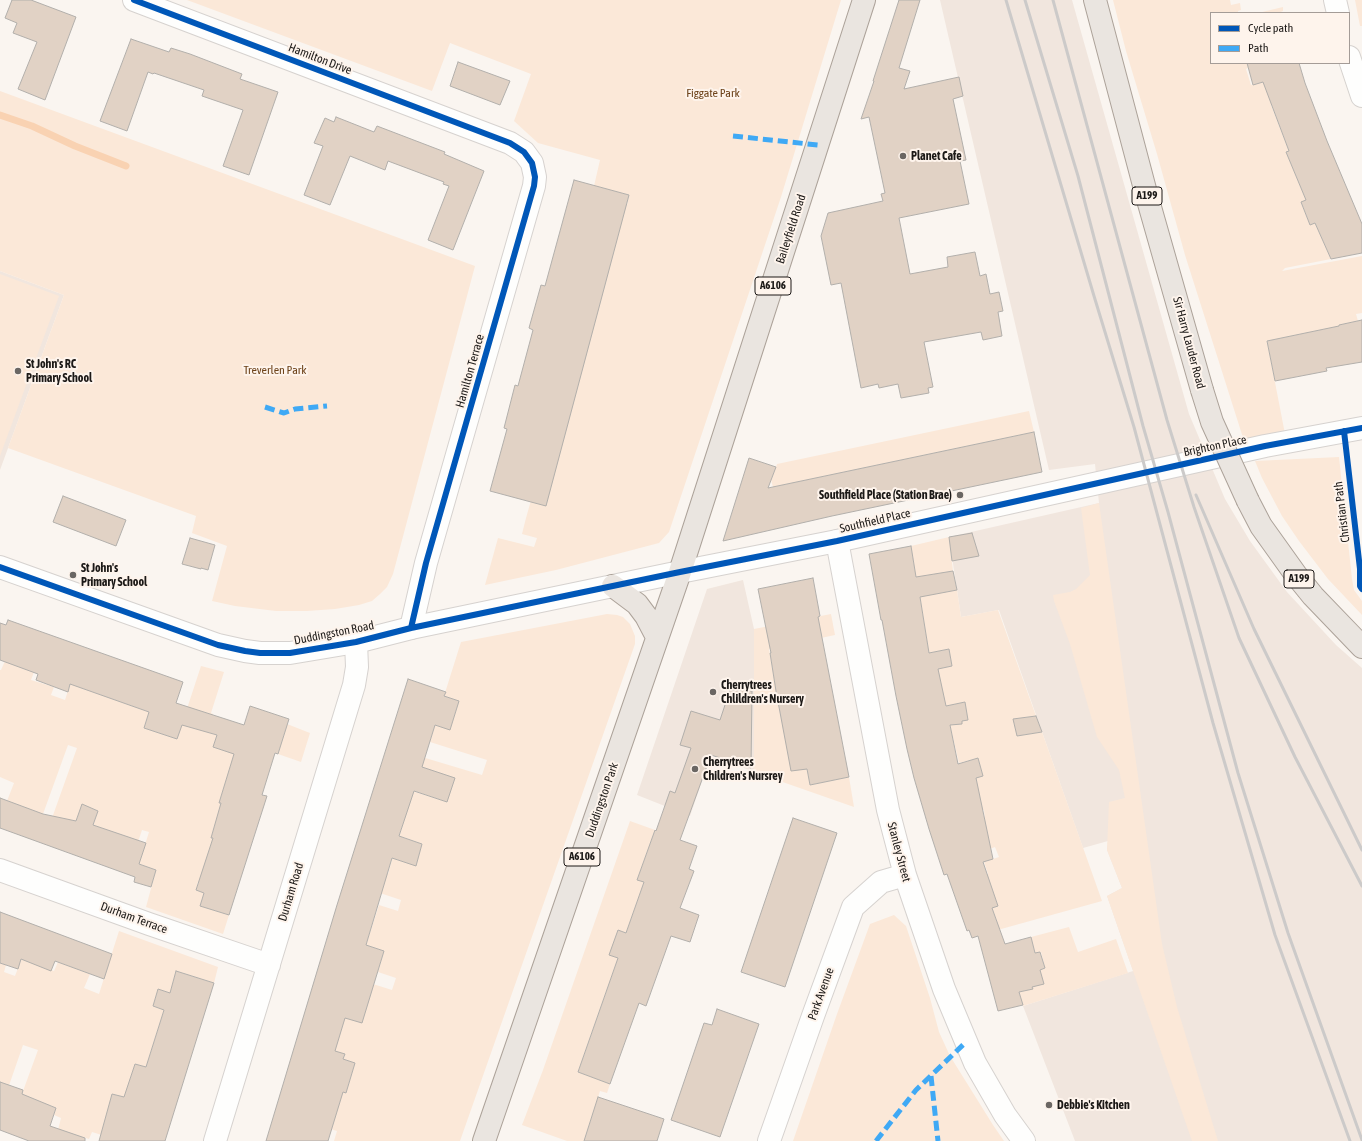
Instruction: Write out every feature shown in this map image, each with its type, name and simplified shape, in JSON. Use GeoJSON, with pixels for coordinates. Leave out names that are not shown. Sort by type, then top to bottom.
{"type":"FeatureCollection","features":[{"type":"Feature","properties":{"kind":"main road","name":"Baileyfield Road"},"geometry":{"type":"LineString","coordinates":[[680,572],[864,0]]}},
{"type":"Feature","properties":{"kind":"main road","name":"Sir Harry Lauder Road"},"geometry":{"type":"LineString","coordinates":[[1095,0],[1146,193],[1212,422],[1248,501],[1265,532],[1296,575],[1318,602],[1362,647]]}},
{"type":"Feature","properties":{"kind":"main road","name":"Duddingston Park"},"geometry":{"type":"LineString","coordinates":[[484,1141],[680,572]]}},
{"type":"Feature","properties":{"kind":"main road"},"geometry":{"type":"LineString","coordinates":[[613,586],[636,604],[646,616],[657,637]]}},
{"type":"Feature","properties":{"kind":"street","name":"Hamilton Drive"},"geometry":{"type":"LineString","coordinates":[[134,0],[497,138]]}},
{"type":"Feature","properties":{"kind":"street"},"geometry":{"type":"LineString","coordinates":[[1335,0],[1338,12]]}},
{"type":"Feature","properties":{"kind":"street"},"geometry":{"type":"LineString","coordinates":[[1350,60],[1362,96]]}},
{"type":"Feature","properties":{"kind":"street","name":"Hamilton Terrace"},"geometry":{"type":"LineString","coordinates":[[411,628],[426,563],[534,186],[534,168],[526,154],[515,145],[497,138]]}},
{"type":"Feature","properties":{"kind":"street","name":"Brighton Place"},"geometry":{"type":"LineString","coordinates":[[1074,488],[1265,446],[1362,428]]}},
{"type":"Feature","properties":{"kind":"street","name":"Southfield Place"},"geometry":{"type":"LineString","coordinates":[[680,572],[836,541],[1074,488]]}},
{"type":"Feature","properties":{"kind":"street","name":"Stanley Street"},"geometry":{"type":"LineString","coordinates":[[836,541],[888,810],[905,875],[944,990],[975,1063],[1005,1115],[1024,1141]]}},
{"type":"Feature","properties":{"kind":"street","name":"Duddingston Road"},"geometry":{"type":"LineString","coordinates":[[0,567],[218,645],[260,653],[290,653],[356,642],[411,628],[680,572]]}},
{"type":"Feature","properties":{"kind":"street","name":"Durham Road"},"geometry":{"type":"LineString","coordinates":[[215,1141],[354,685],[357,667],[356,642]]}},
{"type":"Feature","properties":{"kind":"street","name":"Durham Terrace"},"geometry":{"type":"LineString","coordinates":[[0,870],[269,965]]}},
{"type":"Feature","properties":{"kind":"street","name":"Park Avenue"},"geometry":{"type":"LineString","coordinates":[[769,1141],[853,907],[881,882],[905,875]]}},
{"type":"Feature","properties":{"kind":"shaded area"},"geometry":{"type":"Polygon","coordinates":[[[940,0],[1072,0],[1189,414],[1225,499],[1250,541],[1287,592],[1336,645],[1362,668],[1362,1141],[1075,1141],[1023,1006],[1133,971],[1107,896],[1122,888],[1107,850],[1108,841],[1083,848],[999,610],[961,617],[949,537],[1099,503],[1095,464],[1049,470],[940,0]]]}},
{"type":"Feature","properties":{"kind":"shaded area","name":"St John's RC Primary School"},"geometry":{"type":"Polygon","coordinates":[[[0,271],[64,295],[0,470],[0,271]]]}},
{"type":"Feature","properties":{"kind":"shaded area","name":"Cherrytrees Chlildren's Nursery"},"geometry":{"type":"Polygon","coordinates":[[[743,580],[754,629],[754,772],[711,755],[690,816],[637,795],[707,589],[743,580]]]}},
{"type":"Feature","properties":{"kind":"green space","name":"Figgate Park"},"geometry":{"type":"Polygon","coordinates":[[[187,0],[841,0],[781,197],[669,532],[659,543],[556,570],[485,585],[498,538],[534,547],[537,538],[522,534],[526,518],[616,202],[627,205],[629,195],[594,186],[600,160],[538,143],[514,121],[531,74],[450,43],[432,91],[187,0]]]}},
{"type":"Feature","properties":{"kind":"green space"},"geometry":{"type":"Polygon","coordinates":[[[1113,0],[1230,0],[1231,5],[1240,3],[1241,10],[1238,12],[1210,12],[1210,64],[1247,64],[1248,68],[1246,69],[1251,85],[1266,81],[1305,91],[1271,105],[1289,151],[1286,152],[1306,200],[1301,203],[1310,225],[1315,223],[1331,259],[1285,268],[1282,271],[1362,256],[1362,313],[1356,314],[1358,321],[1339,325],[1347,364],[1339,366],[1331,328],[1267,341],[1285,434],[1245,444],[1185,255],[1126,51],[1113,0]]]}},
{"type":"Feature","properties":{"kind":"green space"},"geometry":{"type":"Polygon","coordinates":[[[1355,0],[1362,0],[1362,26],[1360,26],[1355,0]]]}},
{"type":"Feature","properties":{"kind":"green space"},"geometry":{"type":"Polygon","coordinates":[[[1283,7],[1283,11],[1280,12],[1262,12],[1283,7]]]}},
{"type":"Feature","properties":{"kind":"green space","name":"Treverlen Park"},"geometry":{"type":"Polygon","coordinates":[[[0,91],[475,266],[393,574],[387,587],[372,601],[335,609],[276,611],[235,606],[212,601],[227,546],[192,533],[196,516],[8,448],[64,295],[0,271],[0,91]]]}},
{"type":"Feature","properties":{"kind":"green space","name":"St John's RC Primary School"},"geometry":{"type":"Polygon","coordinates":[[[0,274],[59,296],[0,456],[0,274]]]}},
{"type":"Feature","properties":{"kind":"green space"},"geometry":{"type":"Polygon","coordinates":[[[1029,411],[1034,432],[773,487],[771,480],[777,464],[1029,411]]]}},
{"type":"Feature","properties":{"kind":"green space"},"geometry":{"type":"Polygon","coordinates":[[[1339,457],[1352,579],[1354,590],[1362,601],[1362,615],[1328,579],[1299,541],[1282,516],[1262,478],[1255,461],[1339,457]]]}},
{"type":"Feature","properties":{"kind":"green space"},"geometry":{"type":"Polygon","coordinates":[[[1099,503],[1162,944],[1177,1007],[1218,1141],[1192,1141],[1107,896],[1122,888],[1107,850],[1109,802],[1125,798],[1119,770],[1097,737],[1070,644],[1053,595],[1070,592],[1076,589],[1090,575],[1081,508],[1099,503]]]}},
{"type":"Feature","properties":{"kind":"green space"},"geometry":{"type":"Polygon","coordinates":[[[949,537],[953,571],[916,578],[911,546],[949,537]]]}},
{"type":"Feature","properties":{"kind":"green space"},"geometry":{"type":"Polygon","coordinates":[[[957,590],[961,617],[998,610],[1036,716],[1014,719],[1017,736],[1042,732],[1102,901],[994,931],[997,921],[992,908],[998,906],[988,878],[953,890],[950,882],[988,874],[984,862],[999,857],[995,847],[981,852],[971,821],[985,819],[984,810],[968,812],[976,778],[983,776],[978,758],[959,763],[950,725],[962,724],[962,721],[968,720],[965,702],[946,706],[932,670],[952,666],[949,649],[929,653],[920,596],[957,590]]]}},
{"type":"Feature","properties":{"kind":"green space"},"geometry":{"type":"Polygon","coordinates":[[[607,614],[623,617],[630,624],[635,636],[635,644],[460,1141],[334,1141],[337,1131],[310,1123],[322,1085],[346,1093],[355,1063],[343,1059],[345,1055],[315,1046],[357,979],[392,990],[396,978],[378,972],[384,951],[366,945],[379,905],[398,911],[401,900],[365,888],[371,869],[388,874],[393,856],[397,860],[416,865],[422,844],[403,837],[399,838],[412,791],[447,802],[426,774],[428,769],[419,766],[422,757],[482,775],[487,760],[430,742],[435,725],[450,729],[459,701],[444,696],[461,642],[607,614]]]}},
{"type":"Feature","properties":{"kind":"green space"},"geometry":{"type":"Polygon","coordinates":[[[831,614],[835,635],[769,649],[781,718],[791,716],[806,765],[810,785],[849,777],[854,807],[754,772],[754,629],[831,614]]]}},
{"type":"Feature","properties":{"kind":"green space"},"geometry":{"type":"Polygon","coordinates":[[[5,661],[34,672],[31,680],[54,687],[51,695],[65,700],[76,666],[82,688],[149,712],[144,728],[177,739],[201,666],[224,672],[211,713],[213,714],[207,732],[217,735],[213,747],[225,751],[231,749],[236,750],[219,803],[231,806],[215,825],[211,838],[220,841],[207,884],[198,882],[196,890],[204,893],[200,906],[229,915],[223,934],[146,907],[156,870],[139,864],[149,832],[142,830],[136,848],[91,832],[98,811],[82,805],[74,826],[52,818],[77,748],[68,745],[43,814],[7,801],[14,783],[0,777],[0,670],[5,661]]]}},
{"type":"Feature","properties":{"kind":"green space"},"geometry":{"type":"Polygon","coordinates":[[[287,724],[310,733],[301,762],[278,754],[287,724]]]}},
{"type":"Feature","properties":{"kind":"green space"},"geometry":{"type":"Polygon","coordinates":[[[630,821],[655,830],[637,880],[644,882],[626,933],[618,930],[610,955],[618,958],[578,1072],[610,1084],[607,1093],[600,1091],[584,1141],[567,1141],[522,1125],[543,1070],[630,821]]]}},
{"type":"Feature","properties":{"kind":"green space"},"geometry":{"type":"Polygon","coordinates":[[[894,915],[906,926],[930,998],[939,1032],[950,1056],[1004,1141],[793,1141],[870,924],[894,915]]]}},
{"type":"Feature","properties":{"kind":"green space"},"geometry":{"type":"Polygon","coordinates":[[[1069,927],[1078,952],[1116,939],[1128,973],[1023,1006],[1019,992],[1032,989],[1040,970],[1045,968],[1041,952],[1035,953],[1031,937],[1069,927]]]}},
{"type":"Feature","properties":{"kind":"green space"},"geometry":{"type":"Polygon","coordinates":[[[119,931],[218,967],[214,983],[176,971],[170,993],[158,989],[153,1006],[164,1010],[146,1067],[135,1064],[130,1079],[131,1099],[112,1094],[109,1106],[121,1141],[92,1132],[89,1139],[83,1137],[82,1141],[58,1130],[61,1118],[54,1115],[56,1108],[49,1105],[46,1112],[19,1102],[38,1050],[23,1045],[5,1097],[0,1082],[0,963],[6,965],[4,972],[15,976],[25,950],[40,966],[54,971],[58,962],[90,974],[84,988],[99,994],[119,931]]]}},
{"type":"Feature","properties":{"kind":"building"},"geometry":{"type":"Polygon","coordinates":[[[12,0],[31,0],[76,17],[45,100],[18,89],[37,42],[13,33],[17,23],[5,18],[12,0]]]}},
{"type":"Feature","properties":{"kind":"building"},"geometry":{"type":"Polygon","coordinates":[[[899,0],[920,0],[899,68],[910,71],[904,89],[959,77],[963,96],[953,99],[966,160],[960,161],[969,204],[899,218],[910,274],[948,267],[947,257],[975,252],[980,276],[986,274],[990,294],[999,292],[1003,311],[998,312],[1002,336],[983,340],[981,332],[924,342],[933,387],[928,388],[929,393],[901,398],[898,384],[879,388],[878,384],[861,388],[841,283],[831,285],[821,236],[828,213],[883,201],[881,194],[885,193],[869,117],[861,119],[899,0]]]}},
{"type":"Feature","properties":{"kind":"building"},"geometry":{"type":"Polygon","coordinates":[[[131,39],[169,52],[171,48],[190,54],[242,74],[240,79],[278,92],[249,175],[223,166],[243,110],[202,96],[204,90],[148,72],[127,131],[100,121],[131,39]]]}},
{"type":"Feature","properties":{"kind":"building"},"geometry":{"type":"Polygon","coordinates":[[[458,62],[510,81],[500,105],[450,86],[458,62]]]}},
{"type":"Feature","properties":{"kind":"building"},"geometry":{"type":"Polygon","coordinates":[[[1247,64],[1299,64],[1327,141],[1362,224],[1362,253],[1331,259],[1315,223],[1310,225],[1301,202],[1306,200],[1286,152],[1289,151],[1263,82],[1253,85],[1247,64]]]}},
{"type":"Feature","properties":{"kind":"building"},"geometry":{"type":"Polygon","coordinates":[[[336,117],[374,132],[377,126],[445,152],[444,154],[484,171],[453,250],[428,240],[449,186],[443,184],[444,182],[388,161],[385,170],[350,156],[330,205],[304,195],[323,146],[314,143],[325,118],[334,122],[336,117]]]}},
{"type":"Feature","properties":{"kind":"building"},"geometry":{"type":"Polygon","coordinates":[[[574,180],[629,195],[546,506],[490,491],[507,429],[504,428],[515,385],[518,386],[533,330],[529,328],[541,285],[545,286],[574,180]]]}},
{"type":"Feature","properties":{"kind":"building"},"geometry":{"type":"Polygon","coordinates":[[[1362,320],[1362,362],[1326,368],[1327,371],[1275,381],[1267,341],[1362,320]]]}},
{"type":"Feature","properties":{"kind":"building"},"geometry":{"type":"Polygon","coordinates":[[[1034,432],[1042,472],[832,516],[723,541],[749,458],[776,467],[768,488],[1034,432]]]}},
{"type":"Feature","properties":{"kind":"building"},"geometry":{"type":"Polygon","coordinates":[[[63,496],[126,520],[116,546],[53,522],[63,496]]]}},
{"type":"Feature","properties":{"kind":"building"},"geometry":{"type":"Polygon","coordinates":[[[972,533],[979,556],[952,561],[949,537],[972,533]]]}},
{"type":"Feature","properties":{"kind":"building"},"geometry":{"type":"Polygon","coordinates":[[[190,538],[215,545],[208,570],[182,564],[190,538]]]}},
{"type":"Feature","properties":{"kind":"building"},"geometry":{"type":"Polygon","coordinates":[[[911,546],[916,577],[953,571],[957,590],[920,597],[929,653],[949,649],[952,666],[938,669],[946,706],[965,702],[968,720],[962,721],[962,724],[950,725],[958,764],[978,758],[983,776],[976,778],[993,859],[983,862],[998,906],[992,908],[1005,944],[1031,937],[1035,953],[1040,952],[1045,968],[1040,970],[1044,984],[1032,987],[1033,989],[1019,992],[1023,1005],[998,1011],[978,936],[972,938],[969,930],[967,931],[947,874],[944,875],[929,829],[907,749],[881,620],[869,554],[911,546]]]}},
{"type":"Feature","properties":{"kind":"building"},"geometry":{"type":"Polygon","coordinates":[[[813,578],[820,616],[818,617],[849,777],[810,785],[807,769],[791,771],[776,691],[771,653],[758,589],[813,578]]]}},
{"type":"Feature","properties":{"kind":"building"},"geometry":{"type":"Polygon","coordinates":[[[8,620],[183,682],[176,703],[244,725],[250,706],[289,719],[278,754],[275,753],[262,795],[267,796],[229,915],[200,906],[204,893],[196,890],[213,838],[211,838],[221,803],[219,803],[234,754],[213,747],[217,735],[182,725],[177,739],[144,728],[149,712],[70,684],[68,692],[36,680],[38,674],[0,660],[0,623],[6,625],[8,620]]]}},
{"type":"Feature","properties":{"kind":"building"},"geometry":{"type":"Polygon","coordinates":[[[408,679],[446,692],[444,696],[459,701],[450,730],[435,725],[422,767],[455,778],[447,802],[414,791],[399,836],[422,844],[416,866],[392,858],[366,945],[384,951],[362,1023],[345,1018],[335,1051],[345,1054],[343,1059],[355,1063],[346,1093],[343,1092],[328,1141],[266,1141],[337,905],[408,679]]]}},
{"type":"Feature","properties":{"kind":"building"},"geometry":{"type":"Polygon","coordinates":[[[730,690],[752,691],[751,768],[711,755],[680,840],[697,846],[689,869],[694,871],[680,908],[699,915],[690,942],[671,936],[646,1006],[639,1003],[610,1084],[578,1072],[618,958],[609,955],[618,930],[626,933],[644,882],[637,880],[670,791],[675,793],[691,748],[680,745],[691,711],[720,720],[730,690]]]}},
{"type":"Feature","properties":{"kind":"building"},"geometry":{"type":"Polygon","coordinates":[[[1036,716],[1042,732],[1017,736],[1013,719],[1036,716]]]}},
{"type":"Feature","properties":{"kind":"building"},"geometry":{"type":"Polygon","coordinates":[[[0,798],[43,814],[76,821],[82,804],[98,811],[93,825],[146,843],[139,864],[156,870],[151,887],[134,882],[135,877],[0,828],[0,798]]]}},
{"type":"Feature","properties":{"kind":"building"},"geometry":{"type":"Polygon","coordinates":[[[793,818],[837,833],[785,987],[741,972],[793,818]]]}},
{"type":"Feature","properties":{"kind":"building"},"geometry":{"type":"Polygon","coordinates":[[[0,912],[112,954],[104,979],[55,961],[51,971],[21,959],[18,969],[0,963],[0,912]]]}},
{"type":"Feature","properties":{"kind":"building"},"geometry":{"type":"Polygon","coordinates":[[[176,971],[214,983],[165,1141],[99,1141],[112,1094],[124,1097],[135,1064],[146,1067],[164,1010],[153,1006],[158,989],[170,993],[176,971]]]}},
{"type":"Feature","properties":{"kind":"building"},"geometry":{"type":"Polygon","coordinates":[[[717,1009],[759,1024],[720,1137],[671,1120],[704,1023],[712,1025],[717,1009]]]}},
{"type":"Feature","properties":{"kind":"building"},"geometry":{"type":"Polygon","coordinates":[[[0,1082],[23,1090],[22,1094],[56,1108],[50,1126],[85,1138],[85,1141],[29,1141],[0,1130],[0,1082]]]}},
{"type":"Feature","properties":{"kind":"building"},"geometry":{"type":"Polygon","coordinates":[[[598,1097],[664,1119],[657,1141],[584,1141],[598,1097]]]}},
{"type":"Feature","properties":{"kind":"waterway"},"geometry":{"type":"LineString","coordinates":[[0,115],[32,126],[75,146],[126,166]]}},
{"type":"Feature","properties":{"kind":"railway"},"geometry":{"type":"LineString","coordinates":[[1006,0],[1134,427],[1213,723],[1275,935],[1350,1141]]}},
{"type":"Feature","properties":{"kind":"railway"},"geometry":{"type":"LineString","coordinates":[[1025,0],[1078,176],[1143,426],[1168,512],[1238,773],[1288,933],[1362,1140]]}},
{"type":"Feature","properties":{"kind":"railway"},"geometry":{"type":"LineString","coordinates":[[1053,0],[1167,420],[1194,507],[1239,638],[1295,757],[1362,886]]}},
{"type":"Feature","properties":{"kind":"railway"},"geometry":{"type":"LineString","coordinates":[[1196,495],[1254,629],[1362,850]]}},
{"type":"Feature","properties":{"kind":"marked path"},"geometry":{"type":"LineString","coordinates":[[733,136],[818,145]]}},
{"type":"Feature","properties":{"kind":"marked path"},"geometry":{"type":"LineString","coordinates":[[265,407],[284,413],[295,409],[327,406]]}},
{"type":"Feature","properties":{"kind":"marked path"},"geometry":{"type":"LineString","coordinates":[[876,1141],[916,1090],[966,1042]]}},
{"type":"Feature","properties":{"kind":"marked path"},"geometry":{"type":"LineString","coordinates":[[931,1076],[938,1141]]}},
{"type":"Feature","properties":{"kind":"cycle path"},"geometry":{"type":"LineString","coordinates":[[134,0],[510,143],[524,152],[532,163],[535,177],[534,186],[426,563],[411,628]]}},
{"type":"Feature","properties":{"kind":"cycle path"},"geometry":{"type":"LineString","coordinates":[[0,567],[218,645],[260,653],[290,653],[356,642],[411,628],[837,541],[1265,446],[1362,428]]}},
{"type":"Feature","properties":{"kind":"cycle path","name":"Christian Path"},"geometry":{"type":"LineString","coordinates":[[1344,431],[1360,569],[1360,586],[1362,589]]}},
{"type":"Feature","properties":{"kind":"place","name":"Planet Cafe"},"geometry":{"type":"Point","coordinates":[903,156]}},
{"type":"Feature","properties":{"kind":"place","name":"St John's RC Primary School"},"geometry":{"type":"Point","coordinates":[18,371]}},
{"type":"Feature","properties":{"kind":"place","name":"Southfield Place (Station Brae)"},"geometry":{"type":"Point","coordinates":[960,495]}},
{"type":"Feature","properties":{"kind":"place","name":"St John's Primary School"},"geometry":{"type":"Point","coordinates":[73,575]}},
{"type":"Feature","properties":{"kind":"place","name":"Cherrytrees Chlildren's Nursery"},"geometry":{"type":"Point","coordinates":[713,692]}},
{"type":"Feature","properties":{"kind":"place","name":"Cherrytrees Children's Nursrey"},"geometry":{"type":"Point","coordinates":[695,769]}},
{"type":"Feature","properties":{"kind":"place","name":"Debbie's Kitchen"},"geometry":{"type":"Point","coordinates":[1049,1105]}}]}
